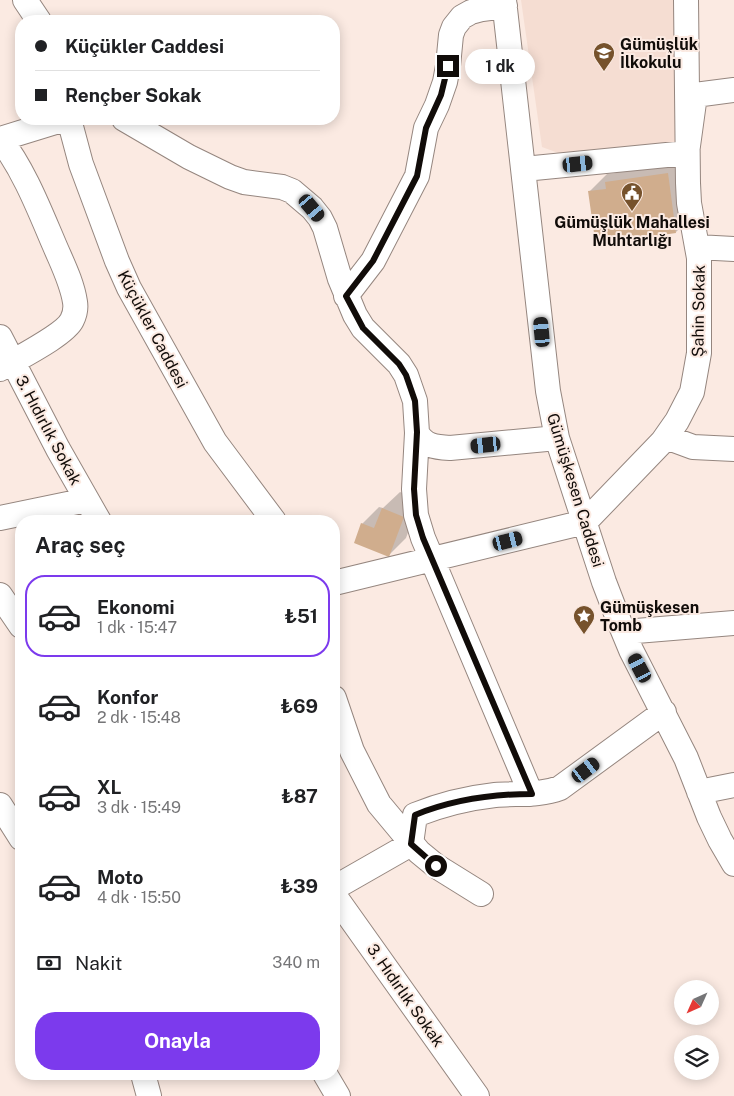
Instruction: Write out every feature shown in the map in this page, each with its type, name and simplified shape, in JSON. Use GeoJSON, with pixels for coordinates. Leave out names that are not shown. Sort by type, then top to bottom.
{"type":"FeatureCollection","features":[{"type":"Feature","properties":{"kind":"street"},"geometry":{"type":"LineString","coordinates":[[25,0],[35,15]]}},
{"type":"Feature","properties":{"kind":"street","name":"Şahin Sokak"},"geometry":{"type":"LineString","coordinates":[[585,522],[666,437],[688,400],[697,371],[700,324],[697,247],[689,203],[686,0]]}},
{"type":"Feature","properties":{"kind":"street"},"geometry":{"type":"LineString","coordinates":[[346,296],[373,261],[417,176],[426,128],[445,82],[451,35],[454,26],[462,17],[471,12],[504,3]]}},
{"type":"Feature","properties":{"kind":"street","name":"Gümüşkesen Caddesi"},"geometry":{"type":"LineString","coordinates":[[504,3],[548,391],[558,438],[604,582],[631,650],[664,712],[686,758],[720,840],[734,864]]}},
{"type":"Feature","properties":{"kind":"street"},"geometry":{"type":"LineString","coordinates":[[524,169],[687,153],[695,95],[734,90]]}},
{"type":"Feature","properties":{"kind":"street"},"geometry":{"type":"LineString","coordinates":[[6,365],[58,334],[69,325],[76,310],[65,271],[36,202],[0,139],[46,125]]}},
{"type":"Feature","properties":{"kind":"street","name":"Küçükler Caddesi"},"geometry":{"type":"LineString","coordinates":[[71,125],[81,164],[116,261],[129,288],[215,442],[270,515]]}},
{"type":"Feature","properties":{"kind":"street"},"geometry":{"type":"LineString","coordinates":[[134,125],[189,157],[230,177],[250,184],[282,187],[292,192],[301,198],[320,218],[325,228],[346,296],[363,328],[399,364],[406,375],[415,401],[417,432],[414,489],[416,515],[432,560],[532,794]]}},
{"type":"Feature","properties":{"kind":"street"},"geometry":{"type":"LineString","coordinates":[[697,247],[734,249]]}},
{"type":"Feature","properties":{"kind":"street","name":"3. Hıdırlık Sokak"},"geometry":{"type":"LineString","coordinates":[[0,338],[6,365],[58,449],[96,515]]}},
{"type":"Feature","properties":{"kind":"street"},"geometry":{"type":"LineString","coordinates":[[417,432],[422,441],[436,448],[558,438]]}},
{"type":"Feature","properties":{"kind":"street"},"geometry":{"type":"LineString","coordinates":[[666,437],[693,447],[734,449]]}},
{"type":"Feature","properties":{"kind":"street"},"geometry":{"type":"LineString","coordinates":[[0,518],[87,500]]}},
{"type":"Feature","properties":{"kind":"street"},"geometry":{"type":"LineString","coordinates":[[340,582],[585,522]]}},
{"type":"Feature","properties":{"kind":"street"},"geometry":{"type":"LineString","coordinates":[[0,595],[15,617]]}},
{"type":"Feature","properties":{"kind":"street"},"geometry":{"type":"LineString","coordinates":[[624,632],[734,623]]}},
{"type":"Feature","properties":{"kind":"street"},"geometry":{"type":"LineString","coordinates":[[411,844],[415,815],[453,803],[486,797],[548,793],[571,782],[664,712]]}},
{"type":"Feature","properties":{"kind":"street"},"geometry":{"type":"LineString","coordinates":[[340,716],[352,751],[379,804],[411,844],[436,866],[481,894]]}},
{"type":"Feature","properties":{"kind":"street"},"geometry":{"type":"LineString","coordinates":[[699,792],[734,785]]}},
{"type":"Feature","properties":{"kind":"street"},"geometry":{"type":"LineString","coordinates":[[0,805],[15,829]]}},
{"type":"Feature","properties":{"kind":"street"},"geometry":{"type":"LineString","coordinates":[[340,885],[411,844]]}},
{"type":"Feature","properties":{"kind":"street","name":"3. Hıdırlık Sokak"},"geometry":{"type":"LineString","coordinates":[[340,903],[477,1096]]}},
{"type":"Feature","properties":{"kind":"street"},"geometry":{"type":"LineString","coordinates":[[144,1080],[149,1096]]}},
{"type":"Feature","properties":{"kind":"street"},"geometry":{"type":"LineString","coordinates":[[329,1080],[338,1096]]}},
{"type":"Feature","properties":{"kind":"shaded area","name":"Gümüşlük İlkokulu"},"geometry":{"type":"Polygon","coordinates":[[[521,0],[676,0],[678,144],[572,158],[542,147],[521,0]]]}},
{"type":"Feature","properties":{"kind":"building","name":"Gümüşlük Mahallesi Muhtarlığı"},"geometry":{"type":"Polygon","coordinates":[[[668,173],[676,233],[613,242],[612,238],[595,240],[588,191],[606,189],[605,182],[668,173]]]}},
{"type":"Feature","properties":{"kind":"building"},"geometry":{"type":"Polygon","coordinates":[[[382,508],[404,517],[389,557],[354,543],[361,523],[374,528],[382,508]]]}},
{"type":"Feature","properties":{"kind":"place","name":"Gümüşlük İlkokulu"},"geometry":{"type":"Point","coordinates":[604,72]}},
{"type":"Feature","properties":{"kind":"place","name":"Gümüşlük Mahallesi Muhtarlığı"},"geometry":{"type":"Point","coordinates":[632,212]}},
{"type":"Feature","properties":{"kind":"place","name":"Gümüşkesen Tomb"},"geometry":{"type":"Point","coordinates":[584,635]}},
{"type":"Feature","properties":{"kind":"route"},"geometry":{"type":"LineString","coordinates":[[436,866],[411,844],[415,815],[453,803],[493,796],[532,794],[439,578],[416,515],[414,489],[417,414],[415,401],[406,375],[399,364],[363,328],[346,296],[382,246],[417,176],[423,138],[431,115],[441,95],[448,66]]}}]}
